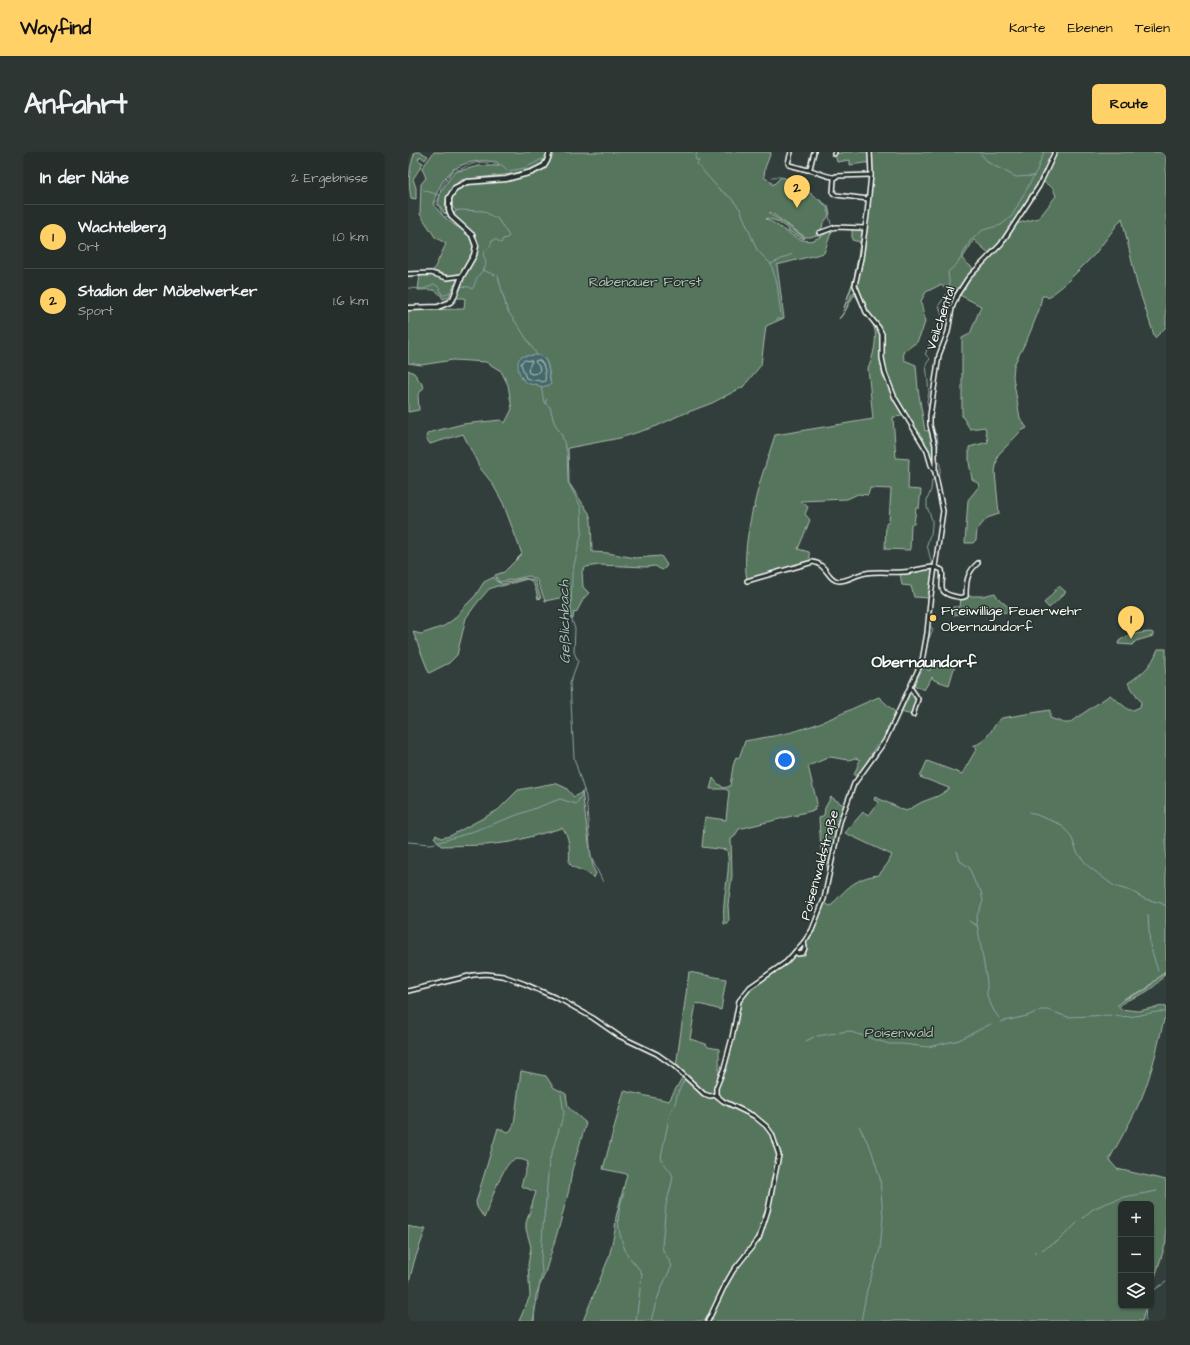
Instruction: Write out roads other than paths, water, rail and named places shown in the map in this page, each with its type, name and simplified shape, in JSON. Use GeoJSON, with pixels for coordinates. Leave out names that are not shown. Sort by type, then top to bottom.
{"type":"FeatureCollection","features":[{"type":"Feature","properties":{"kind":"main road"},"geometry":{"type":"LineString","coordinates":[[408,308],[438,306],[446,304],[453,299],[462,276],[474,255],[475,242],[472,235],[451,215],[448,202],[450,194],[455,188],[463,183],[471,181],[514,178],[532,172],[541,168],[548,159],[550,152]]}},
{"type":"Feature","properties":{"kind":"street"},"geometry":{"type":"LineString","coordinates":[[791,152],[788,163],[790,165],[808,170],[810,168],[814,152]]}},
{"type":"Feature","properties":{"kind":"street","name":"Poisenwaldstraße"},"geometry":{"type":"LineString","coordinates":[[716,1096],[716,1088],[724,1068],[732,1038],[740,998],[750,987],[786,962],[804,942],[815,925],[824,899],[837,831],[854,784],[885,741],[922,661],[925,648],[933,568],[943,511],[935,472],[925,446],[902,412],[885,373],[882,358],[882,334],[866,312],[855,286],[861,258],[871,175],[870,152]]}},
{"type":"Feature","properties":{"kind":"street","name":"Veilchental"},"geometry":{"type":"LineString","coordinates":[[935,472],[935,445],[930,425],[930,416],[939,355],[948,332],[952,308],[957,295],[968,278],[1004,240],[1039,186],[1055,152]]}},
{"type":"Feature","properties":{"kind":"street"},"geometry":{"type":"LineString","coordinates":[[810,170],[822,173],[825,176],[835,177],[871,175]]}},
{"type":"Feature","properties":{"kind":"street"},"geometry":{"type":"LineString","coordinates":[[835,177],[833,193],[836,195],[868,199]]}},
{"type":"Feature","properties":{"kind":"street"},"geometry":{"type":"LineString","coordinates":[[819,234],[836,227],[864,228]]}},
{"type":"Feature","properties":{"kind":"street"},"geometry":{"type":"LineString","coordinates":[[408,274],[431,273],[447,278],[462,276]]}},
{"type":"Feature","properties":{"kind":"street"},"geometry":{"type":"LineString","coordinates":[[747,581],[813,562],[821,565],[832,578],[839,581],[868,572],[908,572],[923,568],[933,568],[942,570],[942,589],[944,593],[961,598],[966,596],[968,578],[971,569],[978,563]]}},
{"type":"Feature","properties":{"kind":"street"},"geometry":{"type":"LineString","coordinates":[[910,687],[918,700],[913,715]]}},
{"type":"Feature","properties":{"kind":"street"},"geometry":{"type":"LineString","coordinates":[[795,952],[798,954],[803,953],[805,948],[804,942]]}},
{"type":"Feature","properties":{"kind":"street"},"geometry":{"type":"LineString","coordinates":[[408,991],[473,975],[486,974],[503,976],[544,992],[579,1009],[619,1036],[666,1059],[704,1094],[716,1096],[722,1101],[754,1116],[766,1126],[772,1134],[779,1156],[768,1210],[759,1238],[733,1270],[708,1321]]}},
{"type":"Feature","properties":{"kind":"water"},"geometry":{"type":"Polygon","coordinates":[[[537,355],[545,359],[547,363],[551,383],[550,385],[541,387],[536,384],[530,384],[522,378],[518,368],[519,359],[525,356],[537,355]]]}},
{"type":"Feature","properties":{"kind":"waterway"},"geometry":{"type":"LineString","coordinates":[[550,159],[553,152]]}},
{"type":"Feature","properties":{"kind":"waterway"},"geometry":{"type":"LineString","coordinates":[[697,152],[695,159],[699,161],[697,164],[719,189],[731,198],[740,209],[757,250],[771,264],[777,284],[781,316],[776,320]]}},
{"type":"Feature","properties":{"kind":"waterway"},"geometry":{"type":"LineString","coordinates":[[979,152],[989,163],[1016,177],[1034,176]]}},
{"type":"Feature","properties":{"kind":"waterway"},"geometry":{"type":"LineString","coordinates":[[929,410],[927,401],[929,392],[926,364],[930,359],[925,354],[939,330],[942,316],[939,305],[950,289],[948,272],[958,263],[970,241],[983,230],[1001,225],[1012,216],[1037,170],[1044,152]]}},
{"type":"Feature","properties":{"kind":"waterway"},"geometry":{"type":"LineString","coordinates":[[449,216],[445,217],[442,215],[439,206],[435,203],[439,198],[441,188],[454,168],[459,170],[476,163],[491,162],[493,164],[502,165],[508,171],[525,168],[540,160],[547,159]]}},
{"type":"Feature","properties":{"kind":"waterway"},"geometry":{"type":"LineString","coordinates":[[772,177],[786,178],[793,181],[824,204],[827,208],[831,224]]}},
{"type":"Feature","properties":{"kind":"waterway"},"geometry":{"type":"LineString","coordinates":[[424,190],[438,195]]}},
{"type":"Feature","properties":{"kind":"waterway"},"geometry":{"type":"LineString","coordinates":[[453,214],[459,210],[484,211],[497,218],[509,236],[503,239],[501,243],[495,239],[492,241],[490,247],[484,252],[483,255],[486,263],[484,269],[475,281],[474,287],[472,289],[469,287],[460,286]]}},
{"type":"Feature","properties":{"kind":"waterway"},"geometry":{"type":"LineString","coordinates":[[771,264],[792,254]]}},
{"type":"Feature","properties":{"kind":"waterway"},"geometry":{"type":"LineString","coordinates":[[484,269],[485,271],[495,275]]}},
{"type":"Feature","properties":{"kind":"waterway","name":"Geßlichbach"},"geometry":{"type":"LineString","coordinates":[[498,276],[507,310],[537,355]]}},
{"type":"Feature","properties":{"kind":"waterway"},"geometry":{"type":"LineString","coordinates":[[408,288],[424,289],[434,284],[439,287],[442,295],[445,295],[451,292],[457,284]]}},
{"type":"Feature","properties":{"kind":"waterway","name":"Geßlichbach"},"geometry":{"type":"LineString","coordinates":[[541,386],[544,402]]}},
{"type":"Feature","properties":{"kind":"waterway","name":"Geßlichbach"},"geometry":{"type":"LineString","coordinates":[[547,399],[545,403],[550,407],[554,422],[562,436],[567,452],[568,482],[581,507],[582,531],[572,574],[571,617],[575,629],[574,652],[578,661],[570,683],[574,758],[586,797],[591,857],[603,882]]}},
{"type":"Feature","properties":{"kind":"waterway"},"geometry":{"type":"LineString","coordinates":[[932,430],[937,435],[938,444]]}},
{"type":"Feature","properties":{"kind":"waterway"},"geometry":{"type":"LineString","coordinates":[[937,458],[938,445]]}},
{"type":"Feature","properties":{"kind":"waterway"},"geometry":{"type":"LineString","coordinates":[[938,460],[940,463],[940,474],[938,475]]}},
{"type":"Feature","properties":{"kind":"waterway"},"geometry":{"type":"LineString","coordinates":[[932,565],[927,545],[931,534],[932,525],[932,520],[927,507],[927,500],[931,490],[932,480],[935,478]]}},
{"type":"Feature","properties":{"kind":"waterway"},"geometry":{"type":"LineString","coordinates":[[913,687],[923,667],[927,643],[933,629],[929,625]]}},
{"type":"Feature","properties":{"kind":"waterway"},"geometry":{"type":"LineString","coordinates":[[901,713],[911,690]]}},
{"type":"Feature","properties":{"kind":"waterway"},"geometry":{"type":"LineString","coordinates":[[867,762],[875,747],[881,744]]}},
{"type":"Feature","properties":{"kind":"waterway"},"geometry":{"type":"LineString","coordinates":[[439,842],[466,834],[560,799],[576,804],[584,790]]}},
{"type":"Feature","properties":{"kind":"waterway"},"geometry":{"type":"LineString","coordinates":[[1029,812],[1060,824],[1071,836],[1077,852],[1088,866],[1114,886],[1131,891],[1145,899],[1161,903],[1166,906]]}},
{"type":"Feature","properties":{"kind":"waterway"},"geometry":{"type":"LineString","coordinates":[[408,842],[435,843]]}},
{"type":"Feature","properties":{"kind":"waterway"},"geometry":{"type":"LineString","coordinates":[[957,851],[960,861],[969,867],[975,883],[981,891],[983,901],[976,918],[987,982],[987,996],[999,1018]]}},
{"type":"Feature","properties":{"kind":"waterway"},"geometry":{"type":"LineString","coordinates":[[1148,915],[1150,945],[1158,971]]}},
{"type":"Feature","properties":{"kind":"waterway"},"geometry":{"type":"LineString","coordinates":[[969,921],[977,926]]}},
{"type":"Feature","properties":{"kind":"waterway"},"geometry":{"type":"LineString","coordinates":[[1000,1022],[1027,1016],[1041,1010],[1048,1010],[1068,1017],[1111,1015]]}},
{"type":"Feature","properties":{"kind":"waterway"},"geometry":{"type":"LineString","coordinates":[[1116,1015],[1129,1017],[1153,1012],[1166,1012]]}},
{"type":"Feature","properties":{"kind":"waterway"},"geometry":{"type":"LineString","coordinates":[[817,1036],[848,1031],[889,1044],[928,1047],[959,1040],[991,1024]]}},
{"type":"Feature","properties":{"kind":"waterway"},"geometry":{"type":"LineString","coordinates":[[806,1041],[814,1037]]}},
{"type":"Feature","properties":{"kind":"waterway"},"geometry":{"type":"LineString","coordinates":[[651,1321],[655,1306],[672,1266],[662,1246],[666,1205],[673,1178],[671,1172],[661,1157],[670,1113],[684,1080]]}},
{"type":"Feature","properties":{"kind":"waterway"},"geometry":{"type":"LineString","coordinates":[[533,1321],[542,1272],[541,1260],[543,1225],[549,1162],[564,1113],[561,1094]]}},
{"type":"Feature","properties":{"kind":"waterway"},"geometry":{"type":"LineString","coordinates":[[859,1126],[871,1149],[880,1178],[883,1217],[880,1249],[867,1290],[861,1321]]}},
{"type":"Feature","properties":{"kind":"waterway"},"geometry":{"type":"LineString","coordinates":[[1083,1218],[1093,1209],[1104,1204],[1124,1197],[1157,1191]]}},
{"type":"Feature","properties":{"kind":"waterway"},"geometry":{"type":"LineString","coordinates":[[624,1193],[620,1205],[618,1223],[620,1235],[628,1256]]}},
{"type":"Feature","properties":{"kind":"waterway"},"geometry":{"type":"LineString","coordinates":[[1042,1250],[1058,1241],[1077,1223]]}},
{"type":"Feature","properties":{"kind":"waterway"},"geometry":{"type":"LineString","coordinates":[[630,1258],[642,1274],[636,1321]]}},
{"type":"Feature","properties":{"kind":"waterway"},"geometry":{"type":"LineString","coordinates":[[1154,1290],[1166,1282]]}},
{"type":"Feature","properties":{"kind":"waterway"},"geometry":{"type":"LineString","coordinates":[[1145,1321],[1146,1309]]}},
{"type":"Feature","properties":{"kind":"place","name":"Stadion der Möbelwerker"},"geometry":{"type":"Point","coordinates":[797,208]}},
{"type":"Feature","properties":{"kind":"place","name":"Freiwillige Feuerwehr Obernaundorf"},"geometry":{"type":"Point","coordinates":[933,618]}},
{"type":"Feature","properties":{"kind":"place","name":"Wachtelberg"},"geometry":{"type":"Point","coordinates":[1131,639]}},
{"type":"Feature","properties":{"kind":"district","name":"Obernaundorf"},"geometry":{"type":"Point","coordinates":[924,661]}},
{"type":"Feature","properties":{"kind":"park label","name":"Rabenauer Forst"},"geometry":{"type":"Point","coordinates":[645,281]}},
{"type":"Feature","properties":{"kind":"park label","name":"Poisenwald"},"geometry":{"type":"Point","coordinates":[899,1032]}}]}
